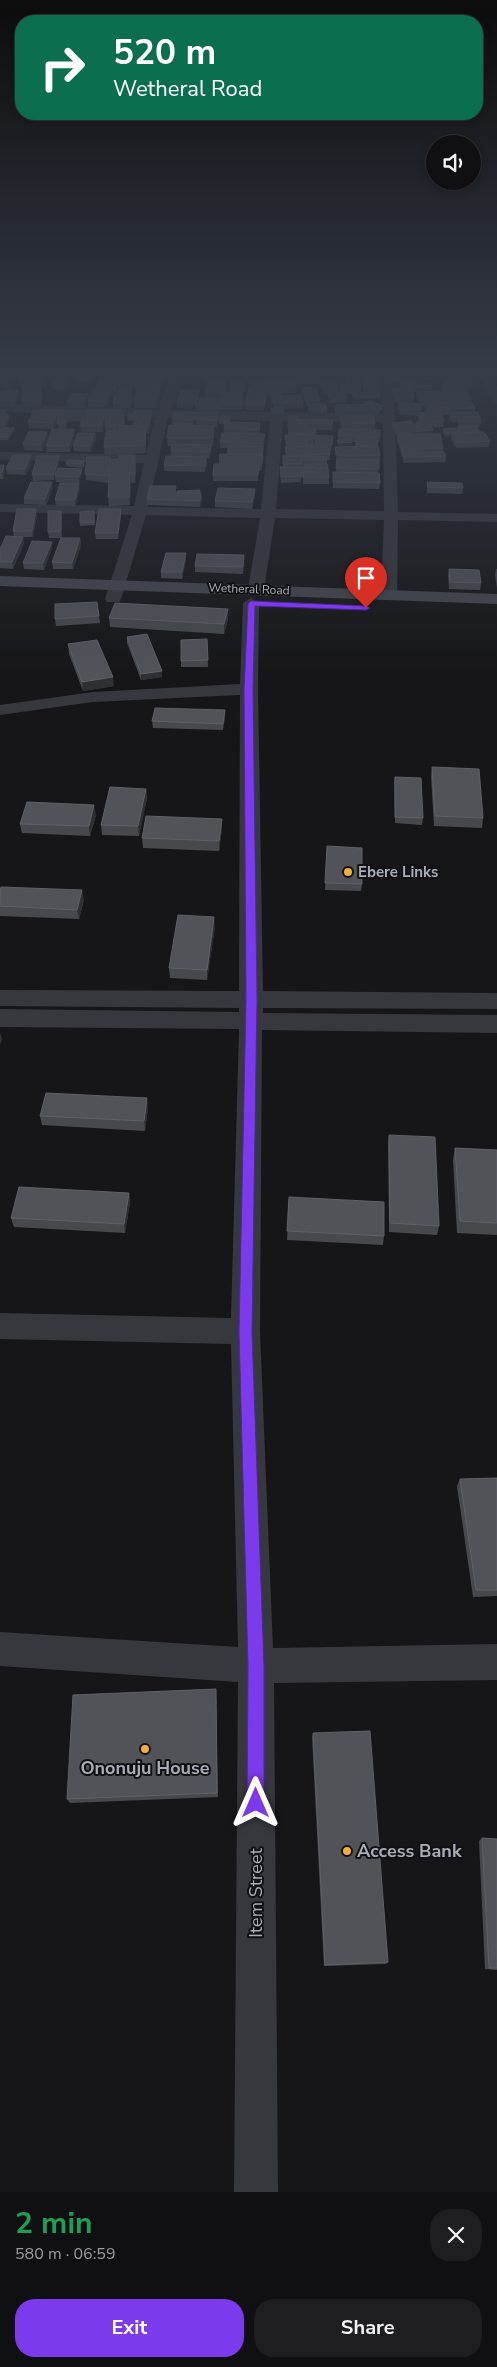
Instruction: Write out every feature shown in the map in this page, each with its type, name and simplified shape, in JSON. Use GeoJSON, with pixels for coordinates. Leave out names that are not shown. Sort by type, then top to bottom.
{"type":"FeatureCollection","features":[{"type":"Feature","properties":{"kind":"main road","name":"Wetheral Road"},"geometry":{"type":"LineString","coordinates":[[0,581],[114,592]]}},
{"type":"Feature","properties":{"kind":"main road","name":"Wetheral Road"},"geometry":{"type":"LineString","coordinates":[[0,595],[114,592],[254,596],[497,613]]}},
{"type":"Feature","properties":{"kind":"main road","name":"Wetheral Road"},"geometry":{"type":"LineString","coordinates":[[254,596],[389,594],[497,599]]}},
{"type":"Feature","properties":{"kind":"street"},"geometry":{"type":"LineString","coordinates":[[114,592],[140,511],[148,470]]}},
{"type":"Feature","properties":{"kind":"street","name":"Item Street"},"geometry":{"type":"LineString","coordinates":[[256,2192],[256,1666],[245,1332],[251,1011],[248,689],[254,596],[268,514],[272,470]]}},
{"type":"Feature","properties":{"kind":"street"},"geometry":{"type":"LineString","coordinates":[[389,594],[392,514],[391,470]]}},
{"type":"Feature","properties":{"kind":"street"},"geometry":{"type":"LineString","coordinates":[[0,508],[268,514],[392,514],[497,518]]}},
{"type":"Feature","properties":{"kind":"street"},"geometry":{"type":"LineString","coordinates":[[0,710],[44,701],[150,691],[248,689]]}},
{"type":"Feature","properties":{"kind":"street"},"geometry":{"type":"LineString","coordinates":[[0,998],[497,1024]]}},
{"type":"Feature","properties":{"kind":"street"},"geometry":{"type":"LineString","coordinates":[[0,1018],[497,1002]]}},
{"type":"Feature","properties":{"kind":"street"},"geometry":{"type":"LineString","coordinates":[[0,1326],[245,1332]]}},
{"type":"Feature","properties":{"kind":"street"},"geometry":{"type":"LineString","coordinates":[[0,1649],[256,1666],[497,1662]]}},
{"type":"Feature","properties":{"kind":"building"},"geometry":{"type":"Polygon","coordinates":[[[33,470],[55,470],[54,474],[32,475],[33,470]]]}},
{"type":"Feature","properties":{"kind":"building"},"geometry":{"type":"Polygon","coordinates":[[[57,470],[82,470],[79,477],[55,476],[57,470]]]}},
{"type":"Feature","properties":{"kind":"building"},"geometry":{"type":"Polygon","coordinates":[[[85,470],[109,470],[108,476],[85,474],[85,470]]]}},
{"type":"Feature","properties":{"kind":"building"},"geometry":{"type":"Polygon","coordinates":[[[109,470],[135,470],[135,474],[130,474],[129,497],[108,497],[109,470]]]}},
{"type":"Feature","properties":{"kind":"building"},"geometry":{"type":"Polygon","coordinates":[[[213,470],[258,470],[258,475],[213,475],[213,470]]]}},
{"type":"Feature","properties":{"kind":"building"},"geometry":{"type":"Polygon","coordinates":[[[280,470],[318,470],[318,472],[301,472],[301,476],[281,477],[280,470]]]}},
{"type":"Feature","properties":{"kind":"building"},"geometry":{"type":"Polygon","coordinates":[[[320,470],[328,470],[329,478],[304,478],[303,473],[320,473],[320,470]]]}},
{"type":"Feature","properties":{"kind":"building"},"geometry":{"type":"Polygon","coordinates":[[[333,472],[379,473],[380,483],[333,482],[333,472]]]}},
{"type":"Feature","properties":{"kind":"building"},"geometry":{"type":"Polygon","coordinates":[[[31,482],[52,482],[45,499],[24,498],[31,482]]]}},
{"type":"Feature","properties":{"kind":"building"},"geometry":{"type":"Polygon","coordinates":[[[427,482],[462,483],[463,488],[428,487],[427,482]]]}},
{"type":"Feature","properties":{"kind":"building"},"geometry":{"type":"Polygon","coordinates":[[[60,483],[79,483],[75,500],[55,500],[60,483]]]}},
{"type":"Feature","properties":{"kind":"building"},"geometry":{"type":"Polygon","coordinates":[[[150,486],[176,486],[175,493],[201,493],[200,501],[147,499],[150,486]]]}},
{"type":"Feature","properties":{"kind":"building"},"geometry":{"type":"Polygon","coordinates":[[[218,488],[255,489],[252,502],[215,501],[218,488]]]}},
{"type":"Feature","properties":{"kind":"building"},"geometry":{"type":"Polygon","coordinates":[[[200,490],[200,493],[177,493],[177,491],[200,490]]]}},
{"type":"Feature","properties":{"kind":"building"},"geometry":{"type":"Polygon","coordinates":[[[17,509],[36,509],[32,531],[13,531],[17,509]]]}},
{"type":"Feature","properties":{"kind":"building"},"geometry":{"type":"Polygon","coordinates":[[[99,509],[121,509],[118,533],[95,533],[99,509]]]}},
{"type":"Feature","properties":{"kind":"building"},"geometry":{"type":"Polygon","coordinates":[[[48,511],[61,511],[61,531],[48,532],[48,511]]]}},
{"type":"Feature","properties":{"kind":"building"},"geometry":{"type":"Polygon","coordinates":[[[94,511],[94,522],[80,523],[80,512],[94,511]]]}},
{"type":"Feature","properties":{"kind":"building"},"geometry":{"type":"Polygon","coordinates":[[[6,536],[23,537],[12,562],[0,562],[0,549],[6,536]]]}},
{"type":"Feature","properties":{"kind":"building"},"geometry":{"type":"Polygon","coordinates":[[[61,538],[80,538],[72,563],[52,562],[61,538]]]}},
{"type":"Feature","properties":{"kind":"building"},"geometry":{"type":"Polygon","coordinates":[[[32,541],[52,542],[43,563],[23,563],[32,541]]]}},
{"type":"Feature","properties":{"kind":"building"},"geometry":{"type":"Polygon","coordinates":[[[166,553],[186,553],[182,572],[161,572],[166,553]]]}},
{"type":"Feature","properties":{"kind":"building"},"geometry":{"type":"Polygon","coordinates":[[[197,554],[244,555],[243,567],[195,566],[197,554]]]}},
{"type":"Feature","properties":{"kind":"building"},"geometry":{"type":"Polygon","coordinates":[[[449,569],[479,570],[481,583],[450,582],[449,569]]]}},
{"type":"Feature","properties":{"kind":"building"},"geometry":{"type":"Polygon","coordinates":[[[97,602],[99,616],[55,619],[55,604],[97,602]]]}},
{"type":"Feature","properties":{"kind":"building"},"geometry":{"type":"Polygon","coordinates":[[[115,603],[228,609],[224,624],[109,618],[115,603]]]}},
{"type":"Feature","properties":{"kind":"building"},"geometry":{"type":"Polygon","coordinates":[[[147,634],[162,671],[141,674],[127,637],[147,634]]]}},
{"type":"Feature","properties":{"kind":"building"},"geometry":{"type":"Polygon","coordinates":[[[207,639],[208,660],[181,661],[181,640],[207,639]]]}},
{"type":"Feature","properties":{"kind":"building"},"geometry":{"type":"Polygon","coordinates":[[[97,640],[113,677],[82,682],[68,644],[97,640]]]}},
{"type":"Feature","properties":{"kind":"building"},"geometry":{"type":"Polygon","coordinates":[[[155,708],[225,710],[223,724],[152,721],[155,708]]]}},
{"type":"Feature","properties":{"kind":"building"},"geometry":{"type":"Polygon","coordinates":[[[432,767],[479,769],[483,818],[435,816],[432,767]]]}},
{"type":"Feature","properties":{"kind":"building"},"geometry":{"type":"Polygon","coordinates":[[[395,777],[421,778],[423,818],[395,817],[395,777]]]}},
{"type":"Feature","properties":{"kind":"building"},"geometry":{"type":"Polygon","coordinates":[[[110,787],[146,789],[138,826],[101,825],[110,787]]]}},
{"type":"Feature","properties":{"kind":"building"},"geometry":{"type":"Polygon","coordinates":[[[27,802],[94,805],[89,826],[20,824],[27,802]]]}},
{"type":"Feature","properties":{"kind":"building"},"geometry":{"type":"Polygon","coordinates":[[[146,816],[222,819],[219,841],[142,838],[146,816]]]}},
{"type":"Feature","properties":{"kind":"building"},"geometry":{"type":"Polygon","coordinates":[[[327,846],[362,848],[362,884],[325,883],[327,846]]]}},
{"type":"Feature","properties":{"kind":"building"},"geometry":{"type":"Polygon","coordinates":[[[1,887],[82,890],[77,910],[0,906],[1,887]]]}},
{"type":"Feature","properties":{"kind":"building"},"geometry":{"type":"Polygon","coordinates":[[[178,915],[214,917],[207,970],[169,968],[178,915]]]}},
{"type":"Feature","properties":{"kind":"building"},"geometry":{"type":"Polygon","coordinates":[[[46,1093],[147,1098],[144,1121],[40,1116],[46,1093]]]}},
{"type":"Feature","properties":{"kind":"building"},"geometry":{"type":"Polygon","coordinates":[[[389,1135],[435,1137],[439,1226],[390,1223],[389,1135]]]}},
{"type":"Feature","properties":{"kind":"building"},"geometry":{"type":"Polygon","coordinates":[[[455,1148],[497,1150],[497,1223],[460,1221],[455,1148]]]}},
{"type":"Feature","properties":{"kind":"building"},"geometry":{"type":"Polygon","coordinates":[[[19,1187],[129,1193],[124,1224],[11,1218],[19,1187]]]}},
{"type":"Feature","properties":{"kind":"building"},"geometry":{"type":"Polygon","coordinates":[[[289,1197],[384,1202],[384,1236],[287,1231],[289,1197]]]}},
{"type":"Feature","properties":{"kind":"building"},"geometry":{"type":"Polygon","coordinates":[[[497,1478],[497,1590],[476,1590],[460,1479],[497,1478]]]}},
{"type":"Feature","properties":{"kind":"building","name":"Ononuju House"},"geometry":{"type":"Polygon","coordinates":[[[216,1689],[217,1793],[67,1799],[73,1695],[216,1689]]]}},
{"type":"Feature","properties":{"kind":"building","name":"Access Bank"},"geometry":{"type":"Polygon","coordinates":[[[370,1731],[388,1962],[325,1965],[313,1733],[370,1731]]]}},
{"type":"Feature","properties":{"kind":"building"},"geometry":{"type":"Polygon","coordinates":[[[482,1838],[497,1839],[497,1968],[489,1968],[482,1838]]]}},
{"type":"Feature","properties":{"kind":"place","name":"Ebere Links"},"geometry":{"type":"Point","coordinates":[348,872]}},
{"type":"Feature","properties":{"kind":"place","name":"Ononuju House"},"geometry":{"type":"Point","coordinates":[145,1749]}},
{"type":"Feature","properties":{"kind":"place","name":"Access Bank"},"geometry":{"type":"Point","coordinates":[347,1851]}},
{"type":"Feature","properties":{"kind":"route"},"geometry":{"type":"LineString","coordinates":[[256,1803],[256,1666],[245,1332],[251,1000],[248,689],[251,604],[366,608]]}}]}
